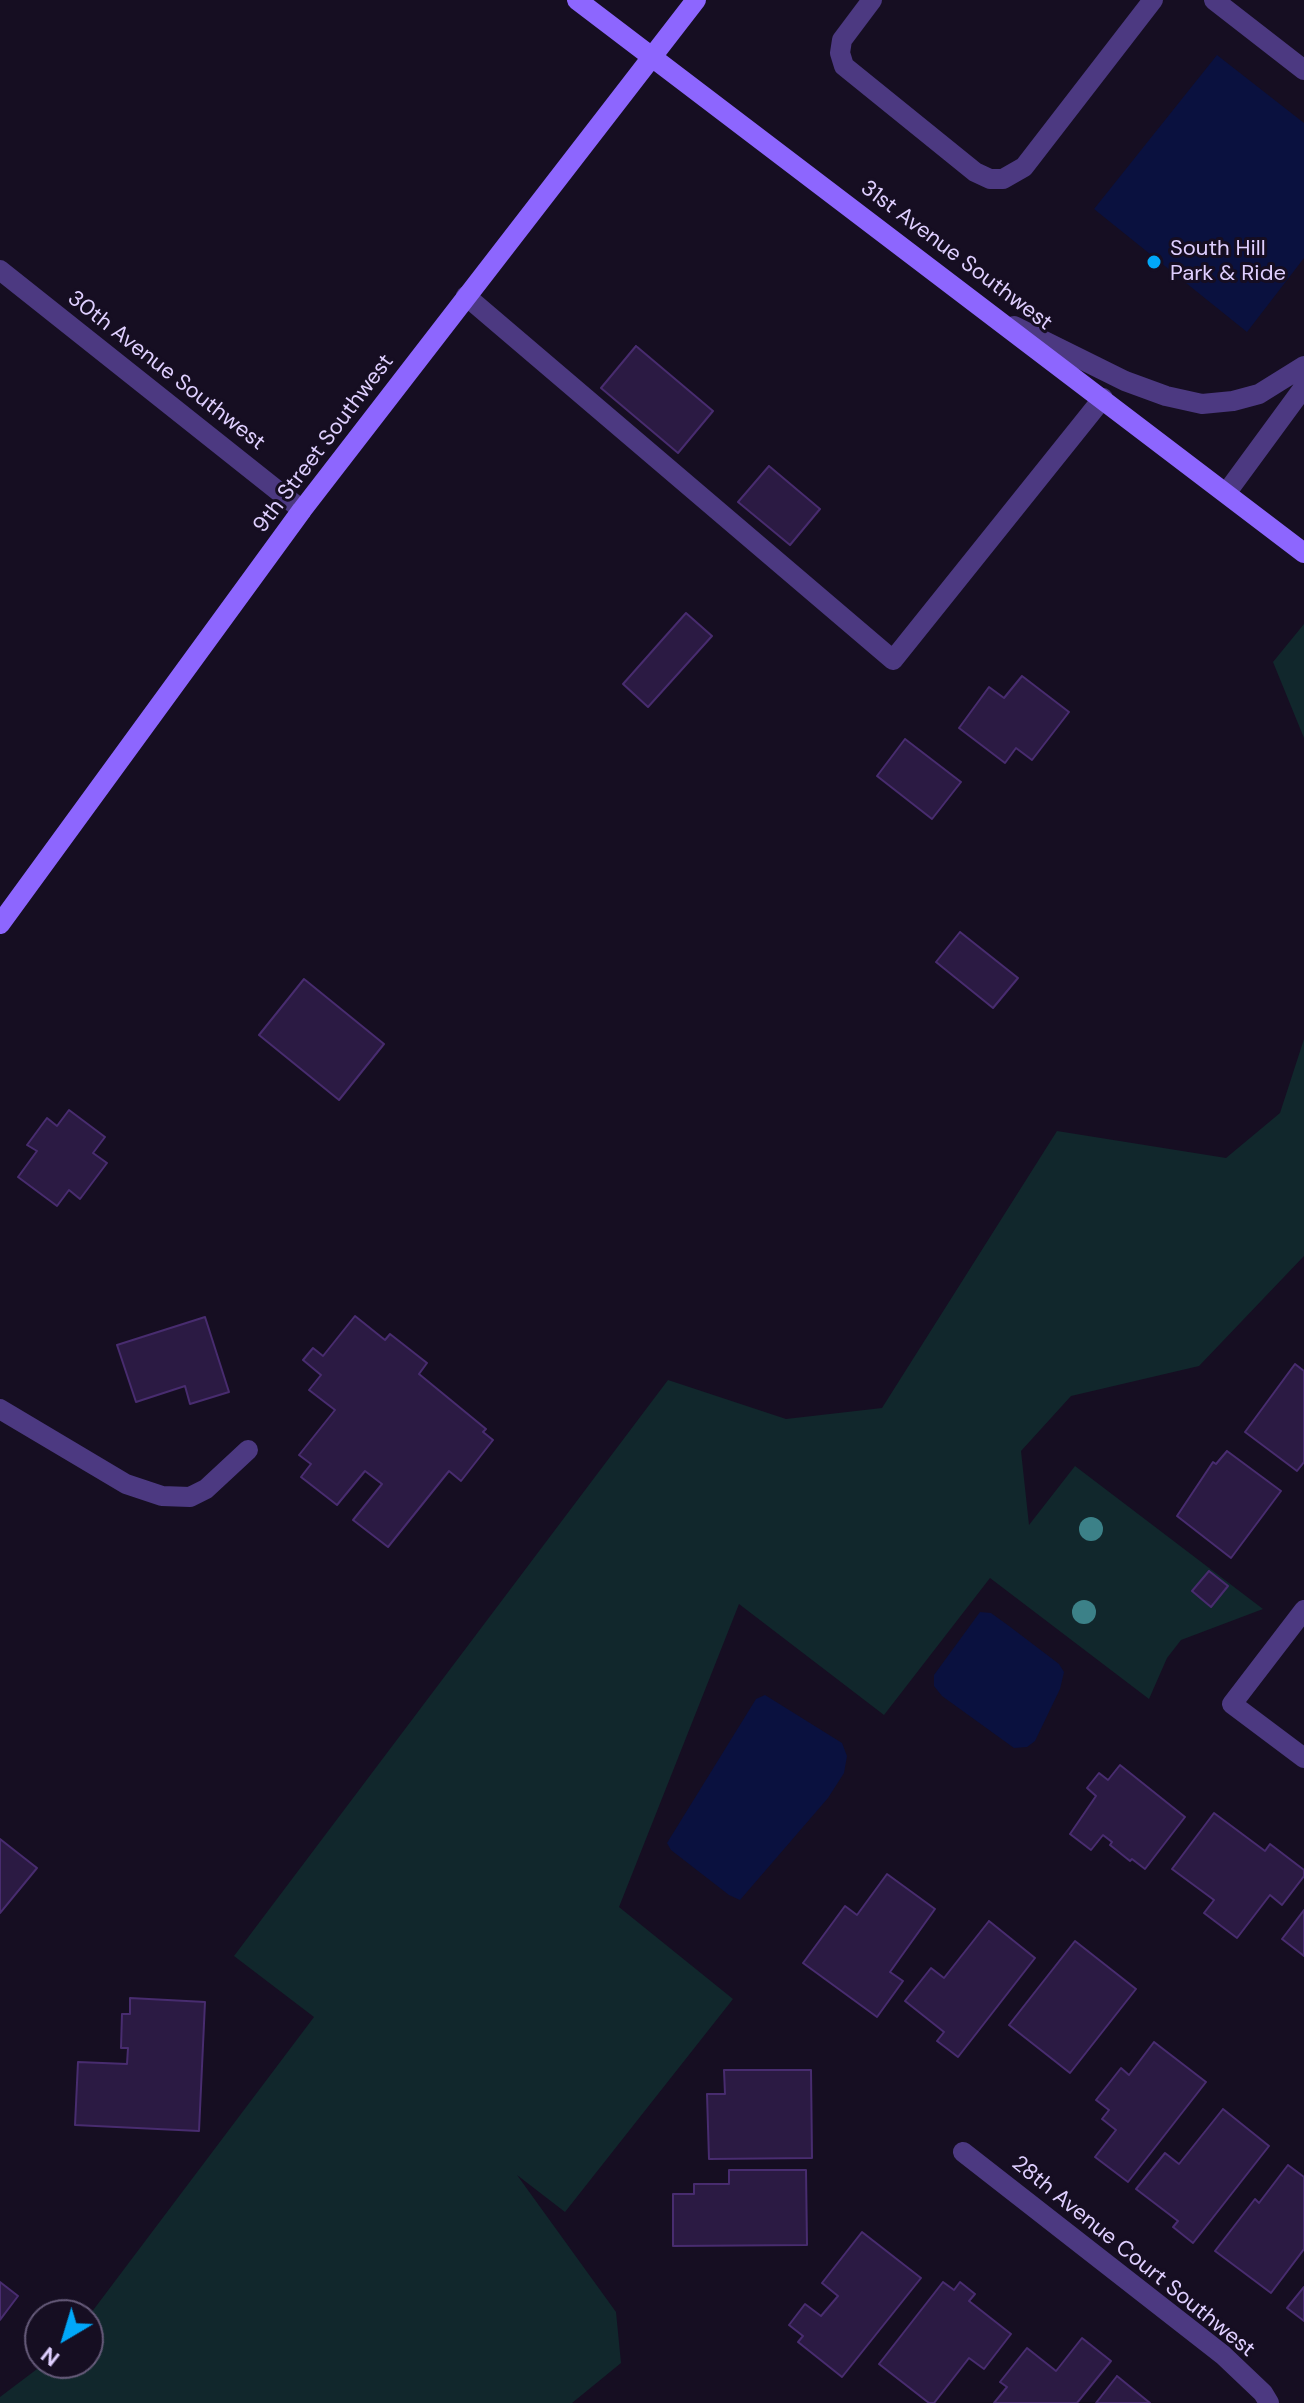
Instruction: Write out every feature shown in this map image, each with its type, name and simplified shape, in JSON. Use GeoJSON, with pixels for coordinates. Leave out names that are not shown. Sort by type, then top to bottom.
{"type":"FeatureCollection","features":[{"type":"Feature","properties":{"kind":"main road","name":"31st Avenue Southwest"},"geometry":{"type":"LineString","coordinates":[[577,0],[1304,553]]}},
{"type":"Feature","properties":{"kind":"main road","name":"9th Street Southwest"},"geometry":{"type":"LineString","coordinates":[[0,924],[302,510],[696,0]]}},
{"type":"Feature","properties":{"kind":"street"},"geometry":{"type":"LineString","coordinates":[[872,0],[842,40],[840,53],[844,66],[975,172],[990,179],[1003,179],[1024,167],[1153,0]]}},
{"type":"Feature","properties":{"kind":"street"},"geometry":{"type":"LineString","coordinates":[[1214,0],[1304,70]]}},
{"type":"Feature","properties":{"kind":"street","name":"30th Avenue Southwest"},"geometry":{"type":"LineString","coordinates":[[0,270],[302,510]]}},
{"type":"Feature","properties":{"kind":"street"},"geometry":{"type":"LineString","coordinates":[[466,296],[893,660],[1103,398]]}},
{"type":"Feature","properties":{"kind":"street"},"geometry":{"type":"LineString","coordinates":[[998,318],[1125,381],[1166,396],[1202,404],[1233,401],[1259,394],[1304,366]]}},
{"type":"Feature","properties":{"kind":"street"},"geometry":{"type":"LineString","coordinates":[[1227,492],[1304,387]]}},
{"type":"Feature","properties":{"kind":"street"},"geometry":{"type":"LineString","coordinates":[[0,1409],[126,1484],[162,1496],[190,1497],[206,1489],[248,1450]]}},
{"type":"Feature","properties":{"kind":"street"},"geometry":{"type":"LineString","coordinates":[[1304,1610],[1232,1704],[1304,1758]]}},
{"type":"Feature","properties":{"kind":"street","name":"28th Avenue Court Southwest"},"geometry":{"type":"LineString","coordinates":[[963,2152],[1223,2355],[1263,2393],[1269,2403]]}},
{"type":"Feature","properties":{"kind":"green space"},"geometry":{"type":"Polygon","coordinates":[[[1304,624],[1304,738],[1273,662],[1304,624]]]}},
{"type":"Feature","properties":{"kind":"green space"},"geometry":{"type":"Polygon","coordinates":[[[1304,1039],[1304,1256],[1199,1366],[1071,1396],[1021,1451],[1029,1525],[1075,1466],[1263,1609],[1181,1640],[1167,1658],[1149,1699],[990,1578],[884,1715],[739,1604],[619,1907],[733,1999],[565,2212],[517,2175],[616,2312],[621,2363],[572,2403],[0,2403],[0,2397],[24,2379],[104,2379],[104,2299],[102,2299],[314,2017],[234,1956],[668,1380],[786,1419],[882,1408],[1057,1131],[1226,1158],[1280,1113],[1304,1039]]]}},
{"type":"Feature","properties":{"kind":"shaded area"},"geometry":{"type":"Polygon","coordinates":[[[1217,55],[1304,123],[1304,258],[1247,332],[1094,209],[1217,55]]]}},
{"type":"Feature","properties":{"kind":"shaded area"},"geometry":{"type":"Polygon","coordinates":[[[980,1612],[991,1613],[1059,1664],[1064,1672],[1060,1689],[1035,1741],[1027,1747],[1014,1748],[942,1696],[934,1686],[934,1675],[980,1612]]]}},
{"type":"Feature","properties":{"kind":"shaded area"},"geometry":{"type":"Polygon","coordinates":[[[765,1695],[842,1743],[847,1756],[844,1773],[828,1798],[740,1900],[729,1895],[671,1850],[667,1843],[756,1699],[765,1695]]]}},
{"type":"Feature","properties":{"kind":"building"},"geometry":{"type":"Polygon","coordinates":[[[636,346],[713,411],[678,453],[601,388],[636,346]]]}},
{"type":"Feature","properties":{"kind":"building"},"geometry":{"type":"Polygon","coordinates":[[[769,466],[820,509],[790,545],[738,502],[769,466]]]}},
{"type":"Feature","properties":{"kind":"building"},"geometry":{"type":"Polygon","coordinates":[[[686,613],[712,636],[648,707],[623,684],[686,613]]]}},
{"type":"Feature","properties":{"kind":"building"},"geometry":{"type":"Polygon","coordinates":[[[1022,676],[1069,712],[1032,760],[1016,748],[1005,763],[959,728],[989,687],[1004,698],[1022,676]]]}},
{"type":"Feature","properties":{"kind":"building"},"geometry":{"type":"Polygon","coordinates":[[[905,739],[961,782],[932,819],[877,776],[905,739]]]}},
{"type":"Feature","properties":{"kind":"building"},"geometry":{"type":"Polygon","coordinates":[[[960,932],[1018,978],[993,1008],[936,962],[960,932]]]}},
{"type":"Feature","properties":{"kind":"building"},"geometry":{"type":"Polygon","coordinates":[[[304,979],[384,1044],[339,1100],[259,1035],[304,979]]]}},
{"type":"Feature","properties":{"kind":"building"},"geometry":{"type":"Polygon","coordinates":[[[69,1110],[105,1137],[93,1153],[107,1163],[80,1199],[69,1190],[57,1206],[18,1177],[37,1151],[27,1145],[47,1118],[57,1126],[69,1110]]]}},
{"type":"Feature","properties":{"kind":"building"},"geometry":{"type":"Polygon","coordinates":[[[355,1316],[385,1340],[390,1334],[427,1363],[419,1374],[486,1429],[483,1432],[493,1440],[461,1481],[449,1471],[388,1547],[353,1520],[382,1484],[365,1471],[337,1505],[301,1477],[311,1464],[299,1455],[335,1410],[309,1390],[321,1375],[303,1360],[313,1348],[323,1356],[355,1316]]]}},
{"type":"Feature","properties":{"kind":"building"},"geometry":{"type":"Polygon","coordinates":[[[205,1317],[229,1392],[190,1404],[185,1386],[136,1402],[117,1345],[205,1317]]]}},
{"type":"Feature","properties":{"kind":"building"},"geometry":{"type":"Polygon","coordinates":[[[1295,1364],[1304,1371],[1304,1462],[1297,1471],[1245,1432],[1295,1364]]]}},
{"type":"Feature","properties":{"kind":"building"},"geometry":{"type":"Polygon","coordinates":[[[1227,1451],[1281,1491],[1231,1558],[1177,1516],[1213,1462],[1216,1464],[1227,1451]]]}},
{"type":"Feature","properties":{"kind":"building"},"geometry":{"type":"Polygon","coordinates":[[[1209,1571],[1228,1586],[1211,1607],[1192,1591],[1209,1571]]]}},
{"type":"Feature","properties":{"kind":"building"},"geometry":{"type":"Polygon","coordinates":[[[1120,1765],[1185,1817],[1145,1869],[1110,1845],[1112,1842],[1103,1835],[1091,1850],[1070,1834],[1096,1796],[1087,1788],[1099,1773],[1108,1780],[1120,1765]]]}},
{"type":"Feature","properties":{"kind":"building"},"geometry":{"type":"Polygon","coordinates":[[[1214,1813],[1265,1851],[1270,1844],[1304,1870],[1304,1876],[1282,1905],[1270,1895],[1237,1938],[1204,1913],[1214,1900],[1172,1869],[1214,1813]]]}},
{"type":"Feature","properties":{"kind":"building"},"geometry":{"type":"Polygon","coordinates":[[[0,1839],[37,1868],[0,1913],[0,1839]]]}},
{"type":"Feature","properties":{"kind":"building"},"geometry":{"type":"Polygon","coordinates":[[[887,1874],[935,1909],[890,1972],[903,1981],[877,2017],[803,1963],[845,1906],[857,1915],[887,1874]]]}},
{"type":"Feature","properties":{"kind":"building"},"geometry":{"type":"Polygon","coordinates":[[[1304,1910],[1304,1956],[1282,1939],[1304,1910]]]}},
{"type":"Feature","properties":{"kind":"building"},"geometry":{"type":"Polygon","coordinates":[[[989,1921],[1035,1958],[958,2057],[937,2041],[944,2032],[905,2001],[931,1968],[944,1978],[989,1921]]]}},
{"type":"Feature","properties":{"kind":"building"},"geometry":{"type":"Polygon","coordinates":[[[1075,1941],[1136,1989],[1070,2073],[1009,2025],[1075,1941]]]}},
{"type":"Feature","properties":{"kind":"building"},"geometry":{"type":"Polygon","coordinates":[[[130,1998],[205,2002],[199,2131],[75,2125],[78,2062],[127,2064],[128,2048],[121,2048],[122,2014],[130,2014],[130,1998]]]}},
{"type":"Feature","properties":{"kind":"building"},"geometry":{"type":"Polygon","coordinates":[[[1154,2042],[1206,2082],[1128,2182],[1095,2157],[1116,2130],[1102,2119],[1109,2110],[1096,2100],[1121,2068],[1129,2075],[1154,2042]]]}},
{"type":"Feature","properties":{"kind":"building"},"geometry":{"type":"Polygon","coordinates":[[[724,2070],[811,2070],[812,2158],[709,2159],[707,2094],[725,2094],[724,2070]]]}},
{"type":"Feature","properties":{"kind":"building"},"geometry":{"type":"Polygon","coordinates":[[[1223,2109],[1269,2146],[1193,2243],[1173,2227],[1178,2221],[1136,2189],[1165,2153],[1179,2164],[1223,2109]]]}},
{"type":"Feature","properties":{"kind":"building"},"geometry":{"type":"Polygon","coordinates":[[[1288,2165],[1304,2177],[1304,2249],[1271,2293],[1215,2251],[1255,2199],[1259,2203],[1288,2165]]]}},
{"type":"Feature","properties":{"kind":"building"},"geometry":{"type":"Polygon","coordinates":[[[729,2170],[806,2170],[807,2245],[673,2246],[673,2194],[694,2194],[694,2184],[729,2184],[729,2170]]]}},
{"type":"Feature","properties":{"kind":"building"},"geometry":{"type":"Polygon","coordinates":[[[862,2232],[921,2278],[842,2377],[798,2342],[803,2336],[789,2325],[805,2304],[821,2316],[838,2296],[822,2283],[862,2232]]]}},
{"type":"Feature","properties":{"kind":"building"},"geometry":{"type":"Polygon","coordinates":[[[0,2282],[18,2296],[0,2320],[0,2282]]]}},
{"type":"Feature","properties":{"kind":"building"},"geometry":{"type":"Polygon","coordinates":[[[943,2282],[954,2290],[960,2282],[975,2294],[969,2301],[1011,2334],[984,2369],[969,2358],[934,2403],[929,2403],[879,2364],[943,2282]]]}},
{"type":"Feature","properties":{"kind":"building"},"geometry":{"type":"Polygon","coordinates":[[[1304,2287],[1304,2321],[1287,2308],[1304,2287]]]}},
{"type":"Feature","properties":{"kind":"building"},"geometry":{"type":"Polygon","coordinates":[[[1082,2338],[1111,2361],[1077,2403],[994,2403],[1007,2387],[1000,2382],[1027,2348],[1056,2371],[1082,2338]]]}},
{"type":"Feature","properties":{"kind":"building"},"geometry":{"type":"Polygon","coordinates":[[[1117,2376],[1150,2403],[1096,2403],[1117,2376]]]}},
{"type":"Feature","properties":{"kind":"place","name":"South Hill Park & Ride"},"geometry":{"type":"Point","coordinates":[1154,262]}}]}
